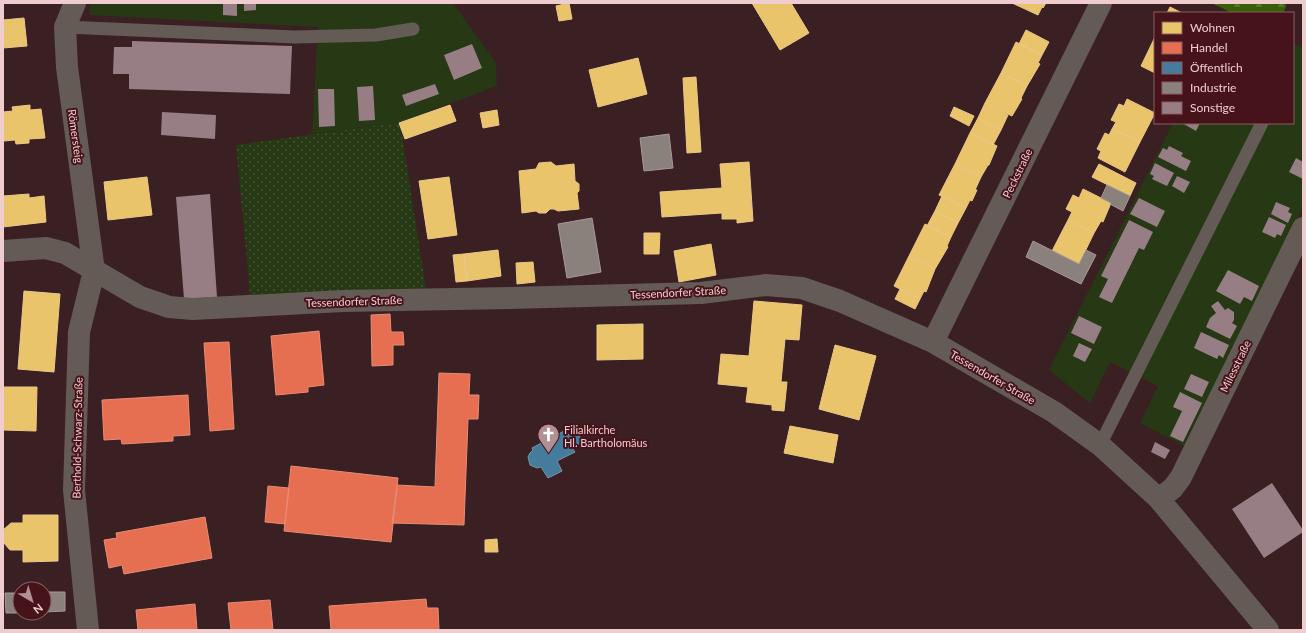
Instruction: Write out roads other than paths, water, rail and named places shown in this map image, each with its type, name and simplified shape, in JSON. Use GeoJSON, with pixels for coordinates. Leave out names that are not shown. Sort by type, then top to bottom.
{"type":"FeatureCollection","features":[{"type":"Feature","properties":{"kind":"street","name":"Römersteig"},"geometry":{"type":"LineString","coordinates":[[75,3],[65,27],[66,67],[94,271]]}},
{"type":"Feature","properties":{"kind":"street","name":"Peckstraße"},"geometry":{"type":"LineString","coordinates":[[933,342],[1101,3]]}},
{"type":"Feature","properties":{"kind":"street","name":"Milesstraße"},"geometry":{"type":"LineString","coordinates":[[1159,499],[1173,488],[1181,477],[1303,228]]}},
{"type":"Feature","properties":{"kind":"street","name":"Tessendorfer Straße"},"geometry":{"type":"LineString","coordinates":[[3,251],[46,248],[65,253],[140,297],[169,308],[192,309],[343,301],[701,292],[766,285],[802,288],[840,301],[933,342],[1054,412],[1100,445],[1159,499],[1268,630]]}},
{"type":"Feature","properties":{"kind":"street","name":"Berthold-Schwarz-Straße"},"geometry":{"type":"LineString","coordinates":[[88,630],[74,490],[79,332],[94,271]]}},
{"type":"Feature","properties":{"kind":"lane"},"geometry":{"type":"LineString","coordinates":[[65,27],[295,37],[376,35],[413,29]]}},
{"type":"Feature","properties":{"kind":"lane"},"geometry":{"type":"LineString","coordinates":[[1100,445],[1261,124]]}},
{"type":"Feature","properties":{"kind":"place","name":"Filialkirche Hl. Bartholomäus"},"geometry":{"type":"Point","coordinates":[549,454]}}]}
